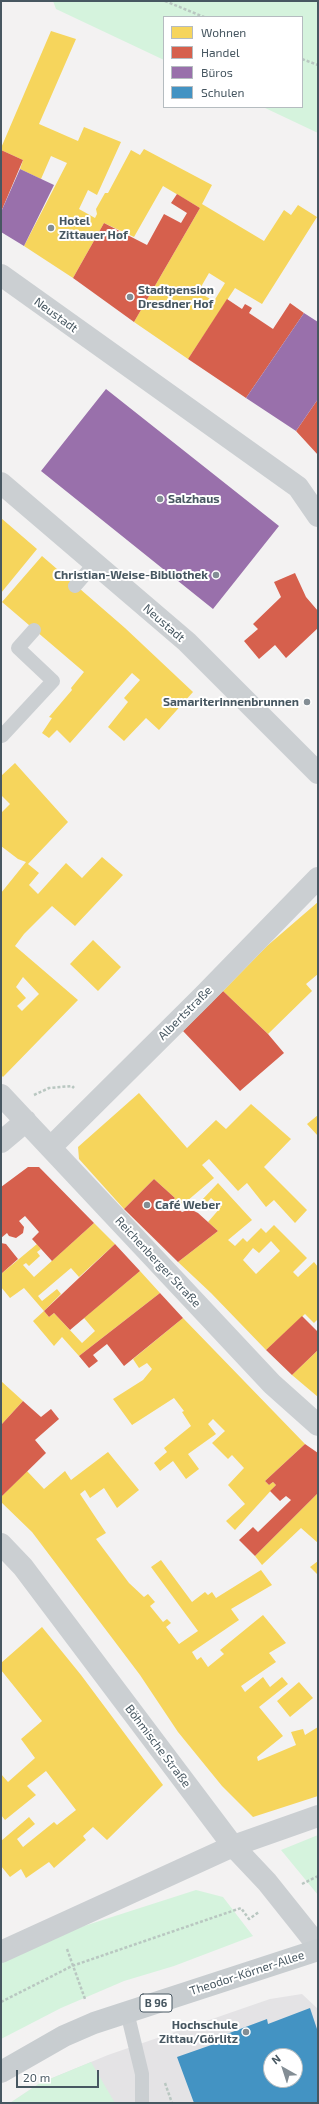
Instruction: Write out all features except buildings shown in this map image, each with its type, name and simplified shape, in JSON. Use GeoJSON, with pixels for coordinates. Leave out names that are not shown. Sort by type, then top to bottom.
{"type":"FeatureCollection","features":[{"type":"Feature","properties":{"kind":"main road","name":"Theodor-Körner-Allee"},"geometry":{"type":"LineString","coordinates":[[1,2072],[64,2036],[94,2023],[318,1950]]}},
{"type":"Feature","properties":{"kind":"street","name":"Neustadt"},"geometry":{"type":"LineString","coordinates":[[1,276],[298,487],[318,516]]}},
{"type":"Feature","properties":{"kind":"street","name":"Neustadt"},"geometry":{"type":"LineString","coordinates":[[1,483],[187,642],[318,773]]}},
{"type":"Feature","properties":{"kind":"street","name":"Albertstraße"},"geometry":{"type":"LineString","coordinates":[[51,1147],[203,996],[318,878]]}},
{"type":"Feature","properties":{"kind":"street","name":"Reichenberger Straße"},"geometry":{"type":"LineString","coordinates":[[1,1095],[272,1384],[318,1425]]}},
{"type":"Feature","properties":{"kind":"street"},"geometry":{"type":"LineString","coordinates":[[1,1142],[26,1121]]}},
{"type":"Feature","properties":{"kind":"street","name":"Böhmische Straße"},"geometry":{"type":"LineString","coordinates":[[1,1544],[23,1567],[233,1846],[279,1898],[318,1946]]}},
{"type":"Feature","properties":{"kind":"street"},"geometry":{"type":"LineString","coordinates":[[1,1952],[59,1924],[233,1846],[318,1816]]}},
{"type":"Feature","properties":{"kind":"lane"},"geometry":{"type":"LineString","coordinates":[[75,586],[95,563]]}},
{"type":"Feature","properties":{"kind":"lane"},"geometry":{"type":"LineString","coordinates":[[2,736],[52,681],[18,648],[34,630]]}},
{"type":"Feature","properties":{"kind":"lane"},"geometry":{"type":"LineString","coordinates":[[127,2012],[142,2074],[142,2103]]}},
{"type":"Feature","properties":{"kind":"path"},"geometry":{"type":"LineString","coordinates":[[165,1],[202,16]]}},
{"type":"Feature","properties":{"kind":"path"},"geometry":{"type":"LineString","coordinates":[[303,59],[318,66]]}},
{"type":"Feature","properties":{"kind":"path"},"geometry":{"type":"LineString","coordinates":[[38,1092],[49,1088],[72,1086],[93,1104]]}},
{"type":"Feature","properties":{"kind":"path"},"geometry":{"type":"LineString","coordinates":[[303,1883],[318,1876]]}},
{"type":"Feature","properties":{"kind":"path"},"geometry":{"type":"LineString","coordinates":[[1,2002],[72,1966],[241,1908],[249,1920],[279,1898]]}},
{"type":"Feature","properties":{"kind":"path"},"geometry":{"type":"LineString","coordinates":[[59,1924],[72,1966],[94,2023]]}},
{"type":"Feature","properties":{"kind":"shaded area","name":"Hochschule Zittau/Görlitz"},"geometry":{"type":"Polygon","coordinates":[[[302,1994],[318,2009],[318,2103],[10,2103],[40,2083],[108,2055],[270,1999],[302,1994]]]}},
{"type":"Feature","properties":{"kind":"green space"},"geometry":{"type":"Polygon","coordinates":[[[53,1],[318,1],[318,133],[265,108],[303,108],[303,16],[163,16],[163,60],[56,9],[53,1]]]}},
{"type":"Feature","properties":{"kind":"green space"},"geometry":{"type":"Polygon","coordinates":[[[318,1835],[318,1895],[281,1850],[318,1835]]]}},
{"type":"Feature","properties":{"kind":"green space"},"geometry":{"type":"Polygon","coordinates":[[[196,1890],[223,1897],[253,1936],[174,1966],[124,1981],[61,2008],[1,2039],[1,1962],[59,1934],[196,1890]]]}},
{"type":"Feature","properties":{"kind":"green space"},"geometry":{"type":"Polygon","coordinates":[[[91,2062],[115,2103],[10,2103],[40,2083],[91,2062]]]}},
{"type":"Feature","properties":{"kind":"place","name":"Hotel Zittauer Hof"},"geometry":{"type":"Point","coordinates":[51,228]}},
{"type":"Feature","properties":{"kind":"place","name":"Stadtpension Dresdner Hof"},"geometry":{"type":"Point","coordinates":[130,297]}},
{"type":"Feature","properties":{"kind":"place","name":"Salzhaus"},"geometry":{"type":"Point","coordinates":[160,499]}},
{"type":"Feature","properties":{"kind":"place","name":"Christian-Weise-Bibliothek"},"geometry":{"type":"Point","coordinates":[216,575]}},
{"type":"Feature","properties":{"kind":"place","name":"Samariterinnenbrunnen"},"geometry":{"type":"Point","coordinates":[307,702]}},
{"type":"Feature","properties":{"kind":"place","name":"Café Weber"},"geometry":{"type":"Point","coordinates":[147,1205]}},
{"type":"Feature","properties":{"kind":"place","name":"Hochschule Zittau/Görlitz"},"geometry":{"type":"Point","coordinates":[246,2032]}}]}
